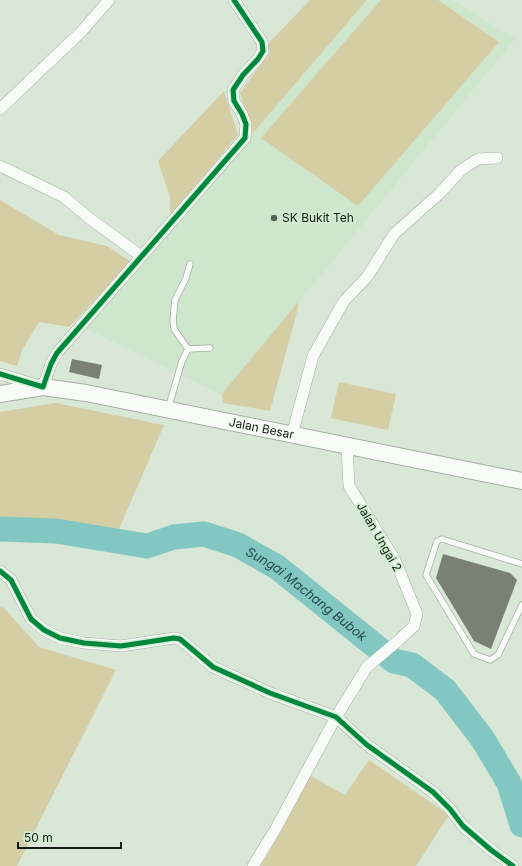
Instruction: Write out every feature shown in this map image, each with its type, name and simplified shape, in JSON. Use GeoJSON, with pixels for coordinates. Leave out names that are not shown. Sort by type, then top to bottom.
{"type":"FeatureCollection","features":[{"type":"Feature","properties":{"kind":"main road","name":"Jalan Besar"},"geometry":{"type":"LineString","coordinates":[[0,394],[43,387],[86,393],[522,481]]}},
{"type":"Feature","properties":{"kind":"street"},"geometry":{"type":"LineString","coordinates":[[0,108],[81,32],[109,0]]}},
{"type":"Feature","properties":{"kind":"street"},"geometry":{"type":"LineString","coordinates":[[0,374],[43,387],[51,364],[57,353],[245,138],[246,124],[234,101],[233,90],[243,75],[258,59],[263,50],[262,42],[234,0]]}},
{"type":"Feature","properties":{"kind":"street"},"geometry":{"type":"LineString","coordinates":[[292,435],[313,356],[344,301],[367,277],[394,234],[440,192],[461,170],[478,158],[497,158]]}},
{"type":"Feature","properties":{"kind":"street"},"geometry":{"type":"LineString","coordinates":[[0,166],[64,197],[89,218],[141,256]]}},
{"type":"Feature","properties":{"kind":"street","name":"Jalan Ungai 2"},"geometry":{"type":"LineString","coordinates":[[253,866],[275,830],[336,717],[367,667],[414,626],[417,614],[395,560],[349,486],[348,446]]}},
{"type":"Feature","properties":{"kind":"street"},"geometry":{"type":"LineString","coordinates":[[0,571],[11,580],[31,619],[44,630],[60,638],[84,643],[121,646],[174,638],[180,639],[213,667],[270,693],[336,717],[367,745],[434,792],[464,826],[491,850],[513,866]]}},
{"type":"Feature","properties":{"kind":"lane"},"geometry":{"type":"LineString","coordinates":[[188,349],[174,328],[173,320],[175,300],[186,278],[190,264]]}},
{"type":"Feature","properties":{"kind":"lane"},"geometry":{"type":"LineString","coordinates":[[188,349],[210,348]]}},
{"type":"Feature","properties":{"kind":"lane"},"geometry":{"type":"LineString","coordinates":[[168,409],[182,361],[188,349]]}},
{"type":"Feature","properties":{"kind":"lane"},"geometry":{"type":"LineString","coordinates":[[522,564],[442,539],[437,541],[426,575],[474,654],[490,660],[498,655],[522,605]]}},
{"type":"Feature","properties":{"kind":"shaded area"},"geometry":{"type":"Polygon","coordinates":[[[310,0],[367,0],[253,133],[240,93],[270,52],[267,45],[310,0]]]}},
{"type":"Feature","properties":{"kind":"shaded area","name":"SK Bukit Teh"},"geometry":{"type":"Polygon","coordinates":[[[367,0],[453,0],[515,39],[222,395],[85,328],[367,0]]]}},
{"type":"Feature","properties":{"kind":"shaded area"},"geometry":{"type":"Polygon","coordinates":[[[381,0],[438,0],[499,42],[358,206],[261,138],[381,0]]]}},
{"type":"Feature","properties":{"kind":"shaded area"},"geometry":{"type":"Polygon","coordinates":[[[224,91],[238,135],[170,216],[170,197],[158,161],[224,91]]]}},
{"type":"Feature","properties":{"kind":"shaded area"},"geometry":{"type":"Polygon","coordinates":[[[0,200],[59,235],[107,246],[131,262],[69,327],[39,322],[22,350],[17,366],[0,361],[0,200]]]}},
{"type":"Feature","properties":{"kind":"shaded area"},"geometry":{"type":"Polygon","coordinates":[[[298,302],[298,308],[270,411],[223,403],[222,394],[298,302]]]}},
{"type":"Feature","properties":{"kind":"shaded area"},"geometry":{"type":"Polygon","coordinates":[[[339,382],[396,394],[388,430],[331,418],[339,382]]]}},
{"type":"Feature","properties":{"kind":"shaded area"},"geometry":{"type":"Polygon","coordinates":[[[56,403],[164,425],[119,529],[0,521],[0,412],[56,403]]]}},
{"type":"Feature","properties":{"kind":"shaded area"},"geometry":{"type":"Polygon","coordinates":[[[0,607],[4,608],[39,647],[116,670],[17,866],[0,866],[0,607]]]}},
{"type":"Feature","properties":{"kind":"shaded area"},"geometry":{"type":"Polygon","coordinates":[[[369,760],[449,815],[416,866],[261,866],[281,832],[309,775],[345,795],[369,760]]]}},
{"type":"Feature","properties":{"kind":"building"},"geometry":{"type":"Polygon","coordinates":[[[72,359],[102,365],[99,379],[69,372],[72,359]]]}},
{"type":"Feature","properties":{"kind":"building"},"geometry":{"type":"Polygon","coordinates":[[[443,554],[510,573],[517,580],[491,649],[474,641],[436,578],[443,554]]]}},
{"type":"Feature","properties":{"kind":"waterway","name":"Sungai Machang Bubok"},"geometry":{"type":"LineString","coordinates":[[0,529],[56,531],[147,546],[174,537],[204,534],[238,545],[277,567],[394,661],[412,665],[445,690],[482,738],[509,783],[522,825]]}},
{"type":"Feature","properties":{"kind":"cycle path"},"geometry":{"type":"LineString","coordinates":[[0,374],[43,387],[51,364],[57,353],[245,138],[246,124],[234,101],[233,90],[243,75],[258,59],[263,51],[262,42],[234,0]]}},
{"type":"Feature","properties":{"kind":"cycle path"},"geometry":{"type":"LineString","coordinates":[[0,571],[11,580],[31,619],[44,630],[60,638],[84,643],[121,646],[174,638],[180,639],[213,667],[270,693],[336,717],[367,745],[433,792],[450,809],[463,826],[491,850],[513,866]]}},
{"type":"Feature","properties":{"kind":"place","name":"SK Bukit Teh"},"geometry":{"type":"Point","coordinates":[274,218]}}]}
